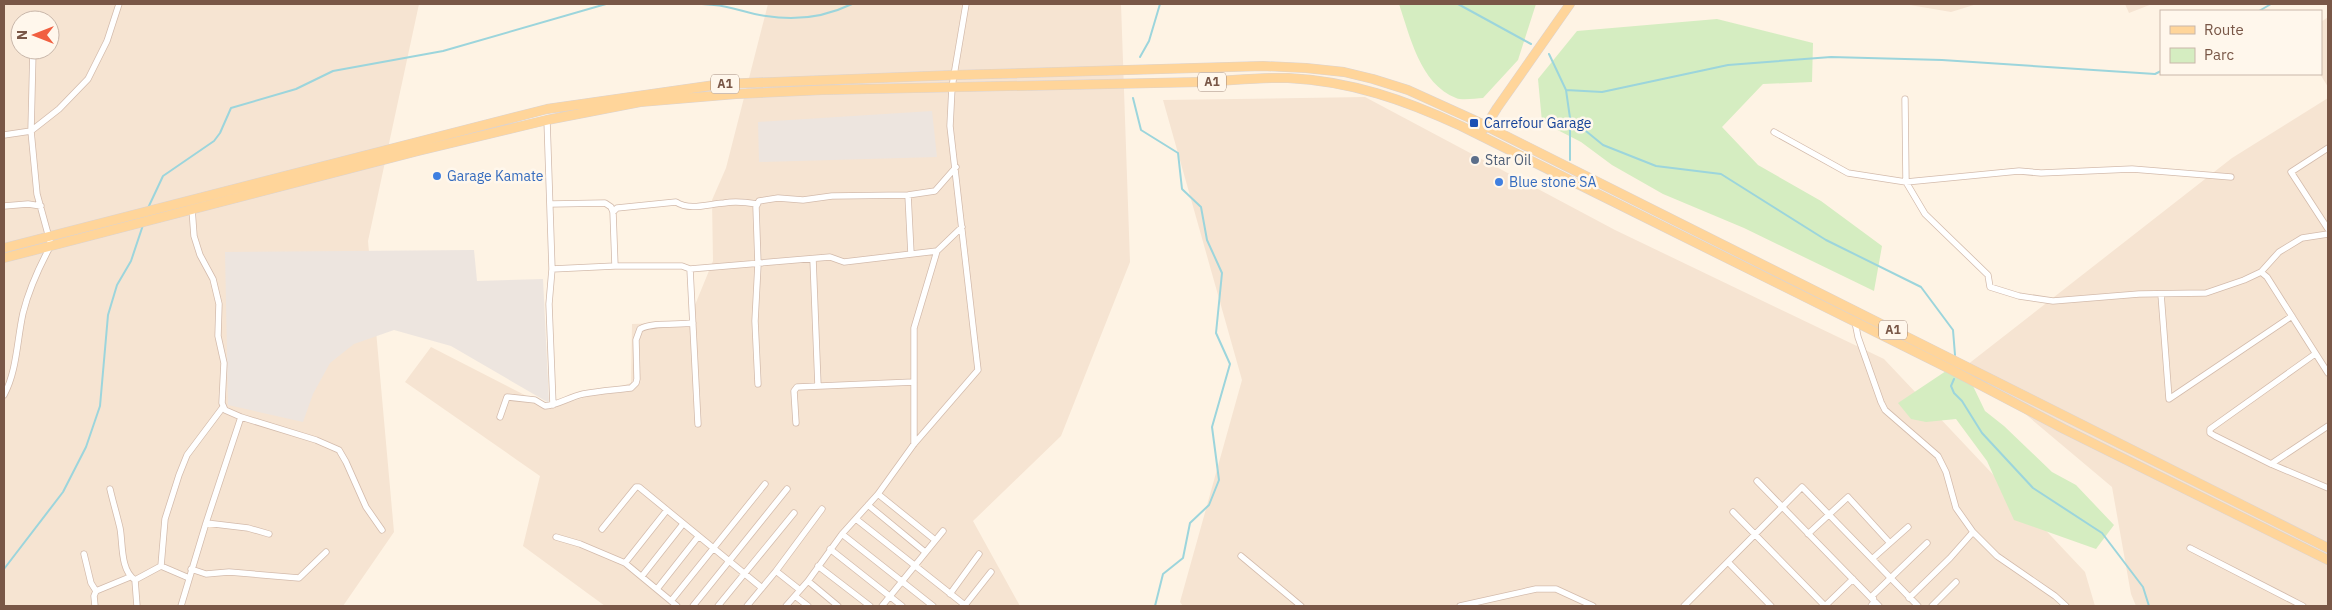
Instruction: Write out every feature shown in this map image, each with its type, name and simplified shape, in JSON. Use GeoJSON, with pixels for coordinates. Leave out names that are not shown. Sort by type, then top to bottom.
{"type":"FeatureCollection","features":[{"type":"Feature","properties":{"kind":"main road"},"geometry":{"type":"LineString","coordinates":[[1481,136],[1570,4]]}},
{"type":"Feature","properties":{"kind":"main road","name":"A1"},"geometry":{"type":"LineString","coordinates":[[4,258],[50,241],[547,109],[722,84],[1263,66],[1326,69],[1373,79],[1408,90],[1486,126],[1562,166],[2328,548]]}},
{"type":"Feature","properties":{"kind":"main road","name":"A1"},"geometry":{"type":"LineString","coordinates":[[4,248],[50,241],[192,209],[546,120],[640,102],[736,94],[1289,78],[1367,90],[1403,100],[1481,136],[2328,560]]}},
{"type":"Feature","properties":{"kind":"street"},"geometry":{"type":"LineString","coordinates":[[4,135],[31,132],[58,109],[88,79],[107,41],[119,4]]}},
{"type":"Feature","properties":{"kind":"street"},"geometry":{"type":"LineString","coordinates":[[786,606],[808,581],[842,534],[878,494],[914,444],[978,370],[950,126],[952,87],[966,4]]}},
{"type":"Feature","properties":{"kind":"street"},"geometry":{"type":"LineString","coordinates":[[4,395],[11,375],[33,279],[50,241],[37,194],[31,132],[33,60]]}},
{"type":"Feature","properties":{"kind":"street"},"geometry":{"type":"LineString","coordinates":[[1905,100],[1906,182],[1925,214],[1988,275],[1990,287],[2019,296],[2054,301],[2139,294],[2206,293],[2261,272],[2279,252],[2302,238],[2328,234]]}},
{"type":"Feature","properties":{"kind":"street"},"geometry":{"type":"LineString","coordinates":[[546,120],[551,204],[552,269],[548,304],[553,405]]}},
{"type":"Feature","properties":{"kind":"street"},"geometry":{"type":"LineString","coordinates":[[1774,132],[1848,173],[1906,182],[2019,171],[2040,173],[2132,169],[2231,177]]}},
{"type":"Feature","properties":{"kind":"street"},"geometry":{"type":"LineString","coordinates":[[2328,148],[2292,172],[2328,229]]}},
{"type":"Feature","properties":{"kind":"street"},"geometry":{"type":"LineString","coordinates":[[613,212],[618,208],[676,202],[681,206],[691,207],[724,202],[756,204],[759,201],[778,198],[803,200],[832,196],[908,195],[935,191],[956,167]]}},
{"type":"Feature","properties":{"kind":"street"},"geometry":{"type":"LineString","coordinates":[[908,195],[911,254]]}},
{"type":"Feature","properties":{"kind":"street"},"geometry":{"type":"LineString","coordinates":[[551,204],[605,203],[611,207],[613,212],[615,266]]}},
{"type":"Feature","properties":{"kind":"street"},"geometry":{"type":"LineString","coordinates":[[4,206],[28,204],[41,206]]}},
{"type":"Feature","properties":{"kind":"street"},"geometry":{"type":"LineString","coordinates":[[756,204],[758,264],[755,322],[758,384]]}},
{"type":"Feature","properties":{"kind":"street"},"geometry":{"type":"LineString","coordinates":[[161,566],[165,518],[179,475],[187,455],[223,407],[224,363],[218,336],[219,304],[213,279],[200,255],[194,236],[192,209]]}},
{"type":"Feature","properties":{"kind":"street"},"geometry":{"type":"LineString","coordinates":[[914,444],[914,328],[938,251],[962,227]]}},
{"type":"Feature","properties":{"kind":"street"},"geometry":{"type":"LineString","coordinates":[[552,269],[615,266],[682,266],[690,269],[813,260],[830,257],[844,262],[938,251]]}},
{"type":"Feature","properties":{"kind":"street"},"geometry":{"type":"LineString","coordinates":[[813,260],[818,386]]}},
{"type":"Feature","properties":{"kind":"street"},"geometry":{"type":"LineString","coordinates":[[690,269],[698,424]]}},
{"type":"Feature","properties":{"kind":"street"},"geometry":{"type":"LineString","coordinates":[[2261,272],[2292,316],[2328,373]]}},
{"type":"Feature","properties":{"kind":"street"},"geometry":{"type":"LineString","coordinates":[[2162,294],[2169,399],[2292,316]]}},
{"type":"Feature","properties":{"kind":"street"},"geometry":{"type":"LineString","coordinates":[[1855,322],[1858,337],[1885,410],[1938,456],[1946,472],[1956,508],[1973,532],[1997,556],[2055,596],[2066,606]]}},
{"type":"Feature","properties":{"kind":"street"},"geometry":{"type":"LineString","coordinates":[[500,417],[507,397],[535,400],[545,406],[583,394],[631,388],[637,379],[636,340],[640,330],[654,325],[675,326],[693,323]]}},
{"type":"Feature","properties":{"kind":"street"},"geometry":{"type":"LineString","coordinates":[[2315,354],[2210,429],[2210,433],[2271,464],[2328,488]]}},
{"type":"Feature","properties":{"kind":"street"},"geometry":{"type":"LineString","coordinates":[[796,423],[795,389],[818,386],[914,382]]}},
{"type":"Feature","properties":{"kind":"street"},"geometry":{"type":"LineString","coordinates":[[223,407],[241,417],[316,440],[339,450],[366,507],[382,530]]}},
{"type":"Feature","properties":{"kind":"street"},"geometry":{"type":"LineString","coordinates":[[181,606],[191,569],[241,417]]}},
{"type":"Feature","properties":{"kind":"street"},"geometry":{"type":"LineString","coordinates":[[2271,464],[2328,426]]}},
{"type":"Feature","properties":{"kind":"street"},"geometry":{"type":"LineString","coordinates":[[1756,481],[1853,579],[1875,605]]}},
{"type":"Feature","properties":{"kind":"street"},"geometry":{"type":"LineString","coordinates":[[671,601],[765,484]]}},
{"type":"Feature","properties":{"kind":"street"},"geometry":{"type":"LineString","coordinates":[[602,530],[636,487],[762,588]]}},
{"type":"Feature","properties":{"kind":"street"},"geometry":{"type":"LineString","coordinates":[[1684,606],[1802,488],[1918,606]]}},
{"type":"Feature","properties":{"kind":"street"},"geometry":{"type":"LineString","coordinates":[[693,606],[787,489]]}},
{"type":"Feature","properties":{"kind":"street"},"geometry":{"type":"LineString","coordinates":[[110,490],[120,528],[124,560],[132,578],[137,606]]}},
{"type":"Feature","properties":{"kind":"street"},"geometry":{"type":"LineString","coordinates":[[878,494],[935,540]]}},
{"type":"Feature","properties":{"kind":"street"},"geometry":{"type":"LineString","coordinates":[[1808,534],[1848,497],[1890,544]]}},
{"type":"Feature","properties":{"kind":"street"},"geometry":{"type":"LineString","coordinates":[[868,505],[925,552]]}},
{"type":"Feature","properties":{"kind":"street"},"geometry":{"type":"LineString","coordinates":[[747,606],[776,571],[822,509]]}},
{"type":"Feature","properties":{"kind":"street"},"geometry":{"type":"LineString","coordinates":[[625,563],[667,510]]}},
{"type":"Feature","properties":{"kind":"street"},"geometry":{"type":"LineString","coordinates":[[1733,512],[1754,536],[1825,606],[1853,579]]}},
{"type":"Feature","properties":{"kind":"street"},"geometry":{"type":"LineString","coordinates":[[718,606],[794,513]]}},
{"type":"Feature","properties":{"kind":"street"},"geometry":{"type":"LineString","coordinates":[[856,519],[965,606],[990,572]]}},
{"type":"Feature","properties":{"kind":"street"},"geometry":{"type":"LineString","coordinates":[[206,523],[248,528],[269,534]]}},
{"type":"Feature","properties":{"kind":"street"},"geometry":{"type":"LineString","coordinates":[[642,576],[683,524]]}},
{"type":"Feature","properties":{"kind":"street"},"geometry":{"type":"LineString","coordinates":[[1872,559],[1908,527]]}},
{"type":"Feature","properties":{"kind":"street"},"geometry":{"type":"LineString","coordinates":[[882,606],[943,531]]}},
{"type":"Feature","properties":{"kind":"street"},"geometry":{"type":"LineString","coordinates":[[1909,598],[1950,558],[1973,532]]}},
{"type":"Feature","properties":{"kind":"street"},"geometry":{"type":"LineString","coordinates":[[842,534],[932,606]]}},
{"type":"Feature","properties":{"kind":"street"},"geometry":{"type":"LineString","coordinates":[[556,537],[580,544],[625,563],[677,606]]}},
{"type":"Feature","properties":{"kind":"street"},"geometry":{"type":"LineString","coordinates":[[657,589],[698,537]]}},
{"type":"Feature","properties":{"kind":"street"},"geometry":{"type":"LineString","coordinates":[[1875,605],[1873,595],[1927,543]]}},
{"type":"Feature","properties":{"kind":"street"},"geometry":{"type":"LineString","coordinates":[[2190,548],[2303,606]]}},
{"type":"Feature","properties":{"kind":"street"},"geometry":{"type":"LineString","coordinates":[[830,549],[902,606]]}},
{"type":"Feature","properties":{"kind":"street"},"geometry":{"type":"LineString","coordinates":[[191,569],[206,574],[229,572],[299,578],[326,552]]}},
{"type":"Feature","properties":{"kind":"street"},"geometry":{"type":"LineString","coordinates":[[84,554],[91,583],[96,591]]}},
{"type":"Feature","properties":{"kind":"street"},"geometry":{"type":"LineString","coordinates":[[950,594],[979,554]]}},
{"type":"Feature","properties":{"kind":"street"},"geometry":{"type":"LineString","coordinates":[[1241,556],[1301,606]]}},
{"type":"Feature","properties":{"kind":"street"},"geometry":{"type":"LineString","coordinates":[[1729,562],[1771,606]]}},
{"type":"Feature","properties":{"kind":"street"},"geometry":{"type":"LineString","coordinates":[[96,591],[161,566],[189,578]]}},
{"type":"Feature","properties":{"kind":"street"},"geometry":{"type":"LineString","coordinates":[[818,566],[870,606]]}},
{"type":"Feature","properties":{"kind":"street"},"geometry":{"type":"LineString","coordinates":[[776,571],[800,590]]}},
{"type":"Feature","properties":{"kind":"street"},"geometry":{"type":"LineString","coordinates":[[808,581],[838,606]]}},
{"type":"Feature","properties":{"kind":"street"},"geometry":{"type":"LineString","coordinates":[[1932,606],[1956,582]]}},
{"type":"Feature","properties":{"kind":"street"},"geometry":{"type":"LineString","coordinates":[[1460,606],[1536,589],[1556,589],[1594,606]]}},
{"type":"Feature","properties":{"kind":"street"},"geometry":{"type":"LineString","coordinates":[[95,606],[94,596],[96,591]]}},
{"type":"Feature","properties":{"kind":"street"},"geometry":{"type":"LineString","coordinates":[[795,596],[808,606]]}},
{"type":"Feature","properties":{"kind":"shaded area"},"geometry":{"type":"Polygon","coordinates":[[[4,4],[419,4],[368,241],[394,532],[343,606],[4,606],[4,4]]]}},
{"type":"Feature","properties":{"kind":"shaded area"},"geometry":{"type":"Polygon","coordinates":[[[768,4],[1121,4],[1130,262],[1061,436],[973,521],[1020,606],[605,606],[523,546],[540,476],[405,382],[431,347],[550,408],[631,383],[632,324],[688,322],[713,261],[712,200],[726,168],[768,4]]]}},
{"type":"Feature","properties":{"kind":"shaded area"},"geometry":{"type":"Polygon","coordinates":[[[1904,4],[1977,4],[1951,12],[1904,4]]]}},
{"type":"Feature","properties":{"kind":"shaded area"},"geometry":{"type":"Polygon","coordinates":[[[2125,4],[2152,4],[2129,13],[2125,4]]]}},
{"type":"Feature","properties":{"kind":"shaded area"},"geometry":{"type":"Polygon","coordinates":[[[2328,17],[2328,87],[2321,75],[2322,21],[2328,17]]]}},
{"type":"Feature","properties":{"kind":"shaded area"},"geometry":{"type":"Polygon","coordinates":[[[1365,97],[1615,230],[1884,359],[2085,572],[2095,606],[1183,606],[1180,602],[1242,380],[1163,100],[1365,97]]]}},
{"type":"Feature","properties":{"kind":"shaded area"},"geometry":{"type":"Polygon","coordinates":[[[2328,98],[2328,606],[2136,606],[2131,594],[2112,487],[1967,365],[2232,158],[2328,98]]]}},
{"type":"Feature","properties":{"kind":"shaded area"},"geometry":{"type":"Polygon","coordinates":[[[932,111],[937,157],[759,162],[758,122],[932,111]]]}},
{"type":"Feature","properties":{"kind":"shaded area"},"geometry":{"type":"Polygon","coordinates":[[[474,250],[477,281],[543,279],[549,403],[451,346],[394,330],[354,344],[330,363],[313,394],[303,422],[228,405],[225,252],[474,250]]]}},
{"type":"Feature","properties":{"kind":"green space"},"geometry":{"type":"Polygon","coordinates":[[[1399,4],[1536,4],[1518,60],[1483,98],[1459,99],[1444,91],[1433,82],[1425,71],[1412,44],[1399,4]]]}},
{"type":"Feature","properties":{"kind":"green space"},"geometry":{"type":"Polygon","coordinates":[[[1717,19],[1813,43],[1812,82],[1763,84],[1722,127],[1758,165],[1821,201],[1882,246],[1874,291],[1744,228],[1663,194],[1612,165],[1581,142],[1542,122],[1538,79],[1577,31],[1717,19]]]}},
{"type":"Feature","properties":{"kind":"green space"},"geometry":{"type":"Polygon","coordinates":[[[1946,371],[1973,386],[1985,411],[2004,426],[2052,472],[2076,485],[2114,525],[2096,549],[2014,520],[1987,461],[1956,419],[1926,422],[1911,419],[1898,403],[1946,371]]]}},
{"type":"Feature","properties":{"kind":"waterway"},"geometry":{"type":"LineString","coordinates":[[148,208],[163,176],[214,141],[220,133],[231,108],[296,89],[333,71],[443,51],[606,4]]}},
{"type":"Feature","properties":{"kind":"waterway"},"geometry":{"type":"LineString","coordinates":[[664,4],[720,6],[760,15],[788,18],[821,15],[852,4]]}},
{"type":"Feature","properties":{"kind":"waterway"},"geometry":{"type":"LineString","coordinates":[[1140,57],[1149,41],[1160,4]]}},
{"type":"Feature","properties":{"kind":"waterway"},"geometry":{"type":"LineString","coordinates":[[1458,4],[1531,44]]}},
{"type":"Feature","properties":{"kind":"waterway"},"geometry":{"type":"LineString","coordinates":[[2261,10],[2271,4]]}},
{"type":"Feature","properties":{"kind":"waterway"},"geometry":{"type":"LineString","coordinates":[[1549,54],[1566,90],[1570,118],[1603,145],[1656,166],[1721,174],[1826,240],[1921,287],[1953,330],[1955,355]]}},
{"type":"Feature","properties":{"kind":"waterway"},"geometry":{"type":"LineString","coordinates":[[1566,90],[1602,92],[1728,65],[1831,57],[1942,60],[2155,74],[2160,72]]}},
{"type":"Feature","properties":{"kind":"waterway"},"geometry":{"type":"LineString","coordinates":[[1133,98],[1141,130],[1178,153],[1182,189],[1201,207],[1207,240],[1222,273],[1216,333],[1230,364],[1212,427],[1219,480],[1209,505],[1190,523],[1183,558],[1163,574],[1155,606]]}},
{"type":"Feature","properties":{"kind":"waterway"},"geometry":{"type":"LineString","coordinates":[[1570,118],[1570,160]]}},
{"type":"Feature","properties":{"kind":"waterway"},"geometry":{"type":"LineString","coordinates":[[4,569],[63,492],[86,447],[100,406],[108,315],[117,285],[131,261],[143,225]]}},
{"type":"Feature","properties":{"kind":"waterway"},"geometry":{"type":"LineString","coordinates":[[1954,379],[1951,386],[1954,393],[1962,401],[1982,433],[2033,488],[2102,533],[2143,587],[2149,606]]}},
{"type":"Feature","properties":{"kind":"place","name":"Carrefour Garage"},"geometry":{"type":"Point","coordinates":[1474,123]}},
{"type":"Feature","properties":{"kind":"place","name":"Star Oil"},"geometry":{"type":"Point","coordinates":[1475,160]}},
{"type":"Feature","properties":{"kind":"place","name":"Garage Kamate"},"geometry":{"type":"Point","coordinates":[437,176]}},
{"type":"Feature","properties":{"kind":"place","name":"Blue stone SA"},"geometry":{"type":"Point","coordinates":[1499,182]}}]}
